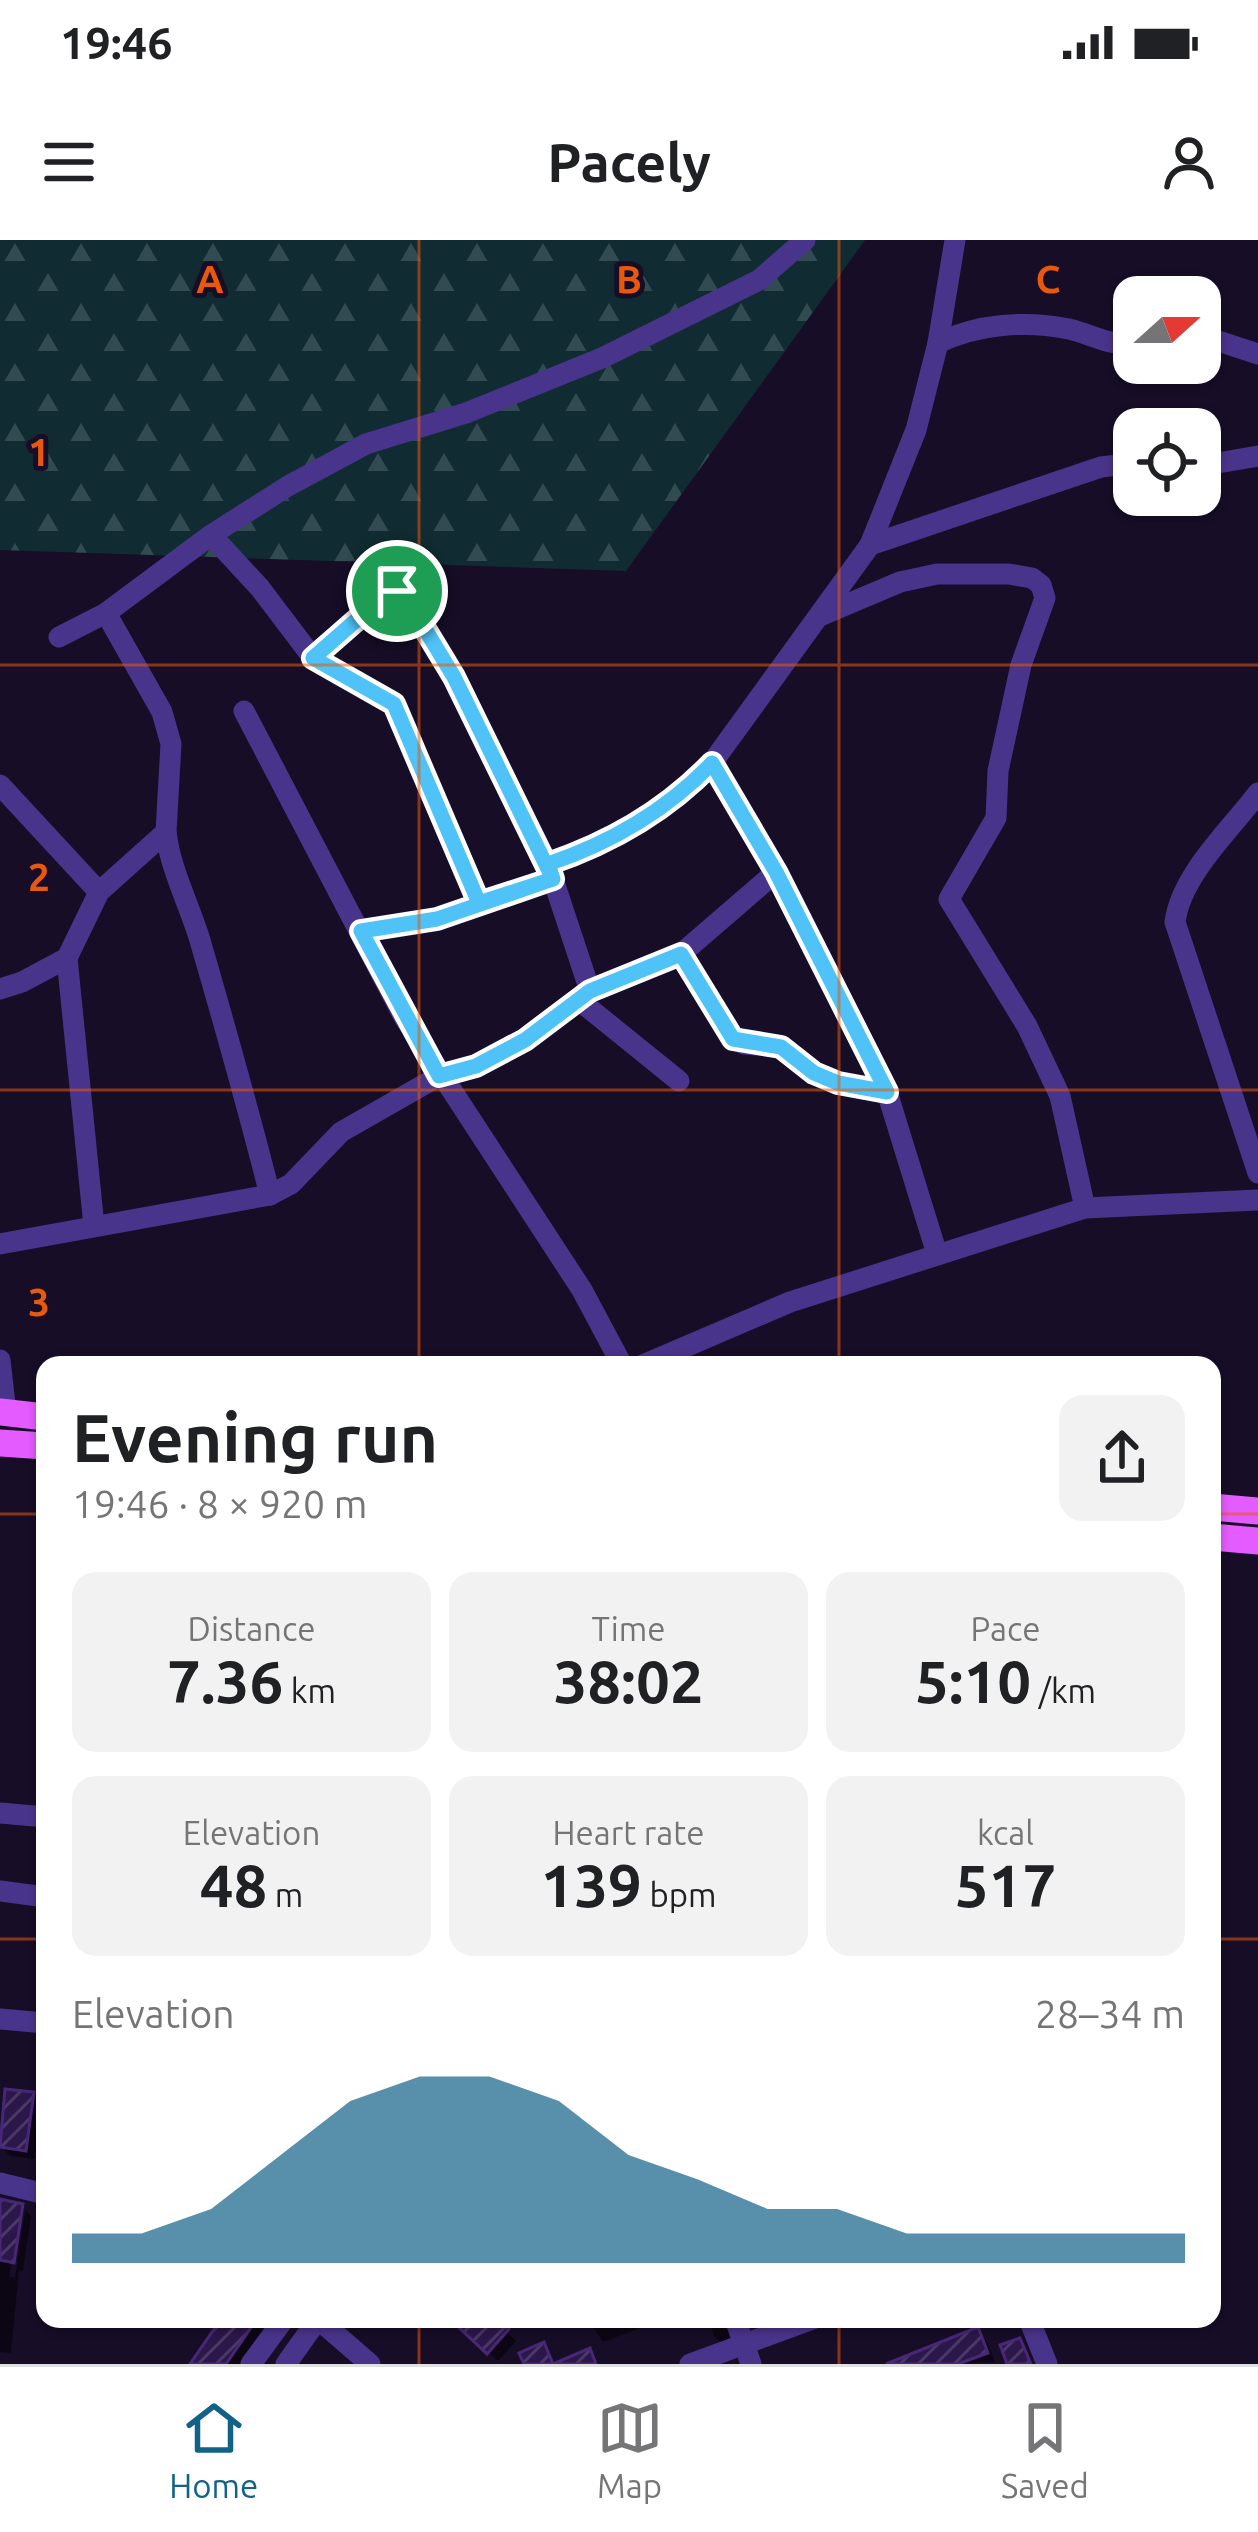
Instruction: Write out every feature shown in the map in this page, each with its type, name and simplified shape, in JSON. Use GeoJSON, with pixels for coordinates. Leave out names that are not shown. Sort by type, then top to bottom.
{"type":"FeatureCollection","features":[{"type":"Feature","properties":{"kind":"main road"},"geometry":{"type":"LineString","coordinates":[[3,1412],[36,1416]]}},
{"type":"Feature","properties":{"kind":"main road"},"geometry":{"type":"LineString","coordinates":[[0,1443],[36,1445]]}},
{"type":"Feature","properties":{"kind":"main road"},"geometry":{"type":"LineString","coordinates":[[1221,1508],[1258,1511]]}},
{"type":"Feature","properties":{"kind":"main road"},"geometry":{"type":"LineString","coordinates":[[1221,1538],[1258,1541]]}},
{"type":"Feature","properties":{"kind":"street"},"geometry":{"type":"LineString","coordinates":[[59,637],[106,613],[211,535],[288,486],[366,444],[563,374],[710,308],[759,280],[805,240]]}},
{"type":"Feature","properties":{"kind":"street"},"geometry":{"type":"LineString","coordinates":[[361,931],[410,925],[479,903],[550,872],[669,804],[712,763],[870,545],[916,430],[938,343],[955,240]]}},
{"type":"Feature","properties":{"kind":"street"},"geometry":{"type":"LineString","coordinates":[[938,343],[977,329],[1045,325],[1113,344]]}},
{"type":"Feature","properties":{"kind":"street"},"geometry":{"type":"LineString","coordinates":[[1221,342],[1258,354]]}},
{"type":"Feature","properties":{"kind":"street"},"geometry":{"type":"LineString","coordinates":[[1221,462],[1258,456]]}},
{"type":"Feature","properties":{"kind":"street"},"geometry":{"type":"LineString","coordinates":[[870,545],[1113,465]]}},
{"type":"Feature","properties":{"kind":"street"},"geometry":{"type":"LineString","coordinates":[[211,535],[260,588],[313,658],[394,704],[479,903]]}},
{"type":"Feature","properties":{"kind":"street"},"geometry":{"type":"LineString","coordinates":[[821,615],[900,583],[937,574],[1009,574],[1041,585],[1045,598],[1021,665],[998,770],[996,818],[949,899],[1027,1026],[1060,1096],[1085,1208]]}},
{"type":"Feature","properties":{"kind":"street"},"geometry":{"type":"LineString","coordinates":[[313,658],[385,595],[401,594],[454,677],[550,872],[585,996],[679,1081]]}},
{"type":"Feature","properties":{"kind":"street"},"geometry":{"type":"LineString","coordinates":[[106,613],[162,712],[171,744],[168,852],[194,921],[242,1082],[270,1195]]}},
{"type":"Feature","properties":{"kind":"street"},"geometry":{"type":"LineString","coordinates":[[244,710],[439,1076],[582,1289],[617,1356]]}},
{"type":"Feature","properties":{"kind":"street"},"geometry":{"type":"LineString","coordinates":[[712,763],[776,872],[887,1092],[938,1254]]}},
{"type":"Feature","properties":{"kind":"street"},"geometry":{"type":"LineString","coordinates":[[0,785],[99,892]]}},
{"type":"Feature","properties":{"kind":"street"},"geometry":{"type":"LineString","coordinates":[[1258,793],[1194,877],[1177,906],[1175,922],[1258,1173]]}},
{"type":"Feature","properties":{"kind":"street"},"geometry":{"type":"LineString","coordinates":[[94,1226],[67,958],[99,892],[166,832]]}},
{"type":"Feature","properties":{"kind":"street"},"geometry":{"type":"LineString","coordinates":[[0,1244],[270,1195],[291,1184],[341,1132],[439,1076],[476,1066],[525,1040],[585,996],[681,954],[776,872]]}},
{"type":"Feature","properties":{"kind":"street"},"geometry":{"type":"LineString","coordinates":[[681,954],[733,1039],[781,1047],[814,1073],[838,1083],[887,1092]]}},
{"type":"Feature","properties":{"kind":"street"},"geometry":{"type":"LineString","coordinates":[[0,988],[67,958]]}},
{"type":"Feature","properties":{"kind":"street"},"geometry":{"type":"LineString","coordinates":[[664,1356],[790,1302],[1085,1208],[1258,1200]]}},
{"type":"Feature","properties":{"kind":"street"},"geometry":{"type":"LineString","coordinates":[[0,1360],[3,1412]]}},
{"type":"Feature","properties":{"kind":"street"},"geometry":{"type":"LineString","coordinates":[[0,1814],[36,1816]]}},
{"type":"Feature","properties":{"kind":"street"},"geometry":{"type":"LineString","coordinates":[[0,1891],[36,1896]]}},
{"type":"Feature","properties":{"kind":"street"},"geometry":{"type":"LineString","coordinates":[[0,2019],[36,2022]]}},
{"type":"Feature","properties":{"kind":"street"},"geometry":{"type":"LineString","coordinates":[[0,2183],[36,2192]]}},
{"type":"Feature","properties":{"kind":"street"},"geometry":{"type":"LineString","coordinates":[[251,2364],[277,2328]]}},
{"type":"Feature","properties":{"kind":"street"},"geometry":{"type":"LineString","coordinates":[[286,2364],[312,2328]]}},
{"type":"Feature","properties":{"kind":"street"},"geometry":{"type":"LineString","coordinates":[[328,2328],[370,2364]]}},
{"type":"Feature","properties":{"kind":"street"},"geometry":{"type":"LineString","coordinates":[[690,2364],[747,2354],[796,2328]]}},
{"type":"Feature","properties":{"kind":"street"},"geometry":{"type":"LineString","coordinates":[[1033,2328],[1047,2364]]}},
{"type":"Feature","properties":{"kind":"green space"},"geometry":{"type":"Polygon","coordinates":[[[0,240],[865,240],[626,571],[0,550],[0,240]]]}},
{"type":"Feature","properties":{"kind":"building"},"geometry":{"type":"Polygon","coordinates":[[[5,2089],[34,2092],[26,2151],[0,2147],[5,2089]]]}},
{"type":"Feature","properties":{"kind":"building"},"geometry":{"type":"Polygon","coordinates":[[[0,2199],[23,2204],[14,2263],[0,2260],[0,2199]]]}},
{"type":"Feature","properties":{"kind":"building"},"geometry":{"type":"Polygon","coordinates":[[[215,2328],[251,2328],[226,2364],[190,2364],[215,2328]]]}},
{"type":"Feature","properties":{"kind":"building"},"geometry":{"type":"Polygon","coordinates":[[[460,2328],[509,2329],[487,2354],[460,2328]]]}},
{"type":"Feature","properties":{"kind":"building"},"geometry":{"type":"Polygon","coordinates":[[[976,2328],[988,2353],[958,2364],[886,2364],[976,2328]]]}},
{"type":"Feature","properties":{"kind":"building"},"geometry":{"type":"Polygon","coordinates":[[[1020,2338],[1031,2364],[1007,2364],[1000,2345],[1020,2338]]]}},
{"type":"Feature","properties":{"kind":"building"},"geometry":{"type":"Polygon","coordinates":[[[544,2342],[553,2364],[524,2364],[519,2353],[544,2342]]]}},
{"type":"Feature","properties":{"kind":"building"},"geometry":{"type":"Polygon","coordinates":[[[590,2348],[596,2364],[553,2364],[590,2348]]]}},
{"type":"Feature","properties":{"kind":"route"},"geometry":{"type":"LineString","coordinates":[[397,591],[385,595],[313,658],[394,704],[479,903],[553,879],[548,864],[669,804],[712,763],[776,872],[887,1092],[838,1083],[814,1073],[781,1047],[733,1039],[681,954],[590,991],[525,1040],[476,1066],[439,1076],[361,931],[437,919],[553,879],[454,677],[408,601],[397,591]]}}]}
